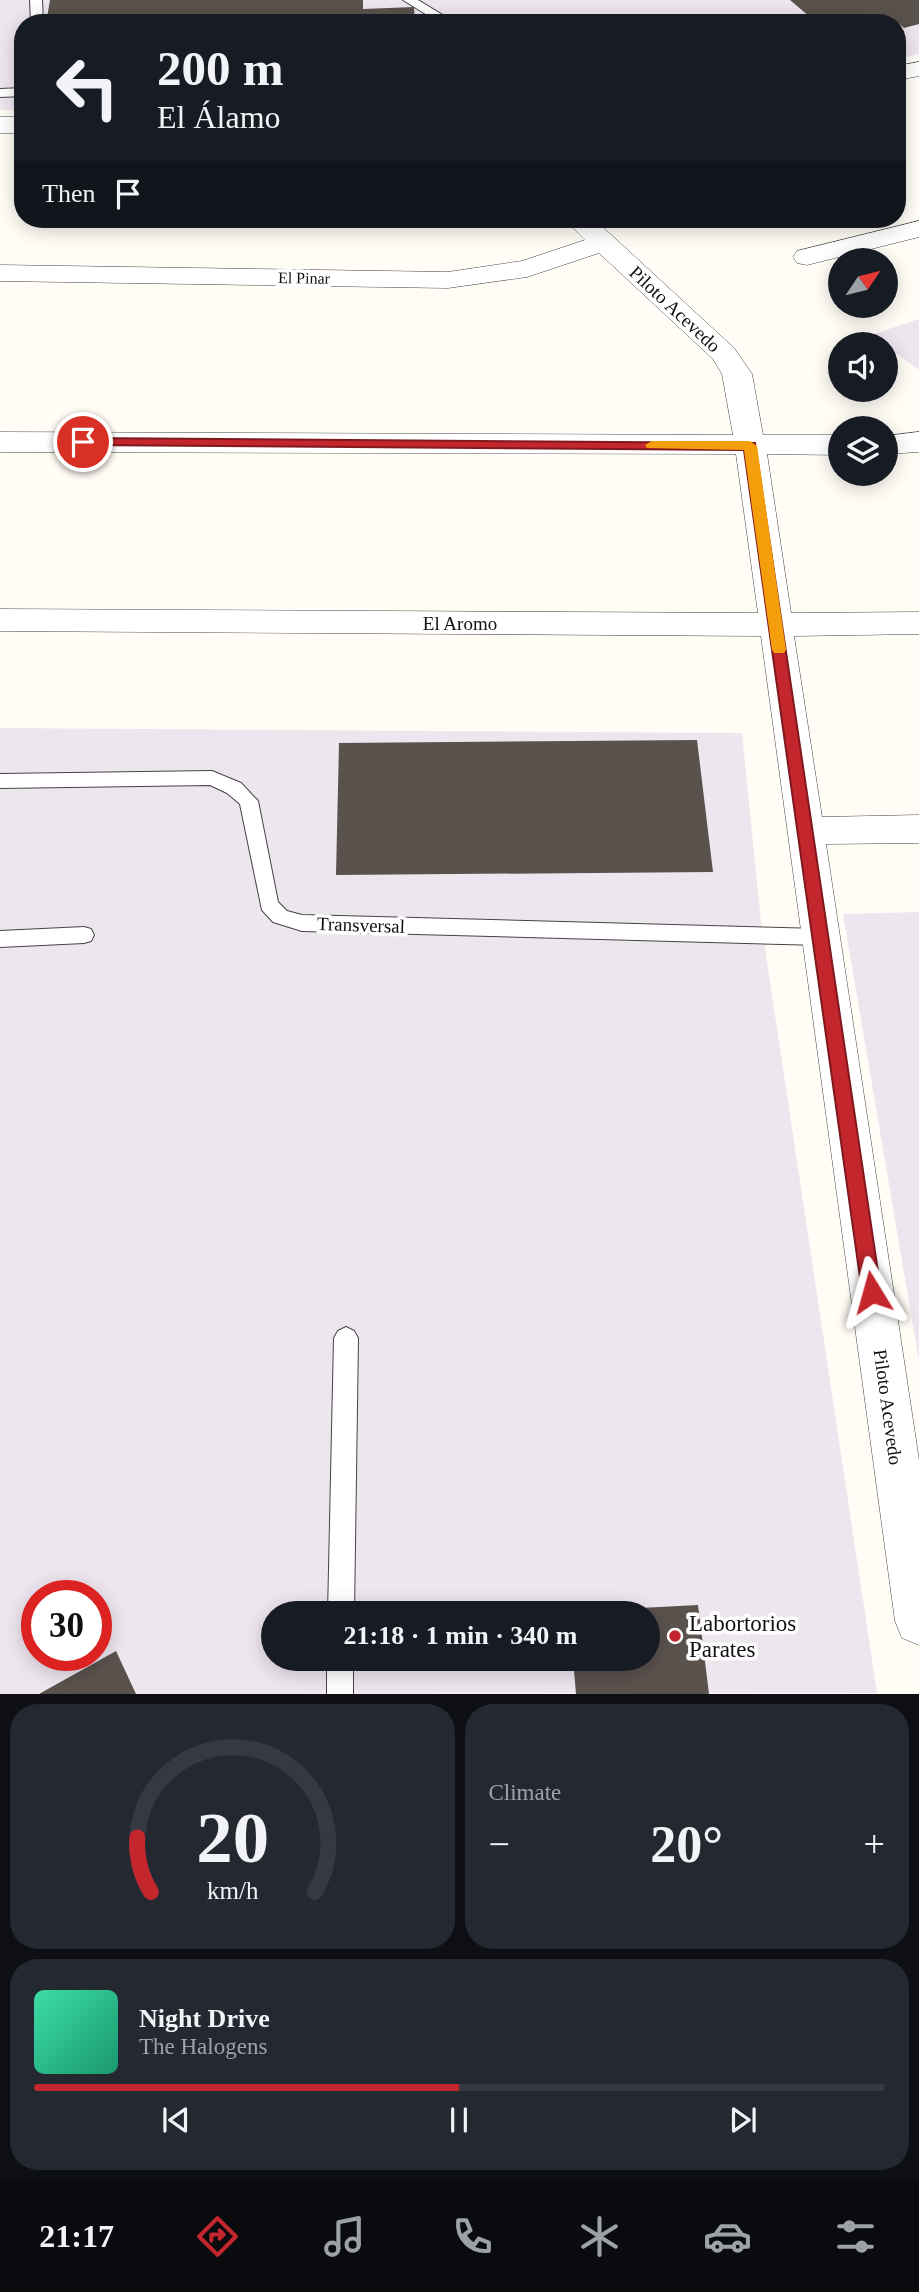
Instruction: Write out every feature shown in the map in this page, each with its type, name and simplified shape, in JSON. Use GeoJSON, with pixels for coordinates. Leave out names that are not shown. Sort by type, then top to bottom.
{"type":"FeatureCollection","features":[{"type":"Feature","properties":{"kind":"street","name":"Piloto Acevedo"},"geometry":{"type":"LineString","coordinates":[[587,228],[712,340],[737,374],[750,446],[919,1621]]}},
{"type":"Feature","properties":{"kind":"street"},"geometry":{"type":"LineString","coordinates":[[807,257],[919,229]]}},
{"type":"Feature","properties":{"kind":"street","name":"El Pinar"},"geometry":{"type":"LineString","coordinates":[[0,273],[448,280],[527,269],[602,243]]}},
{"type":"Feature","properties":{"kind":"street"},"geometry":{"type":"LineString","coordinates":[[0,442],[828,445]]}},
{"type":"Feature","properties":{"kind":"street"},"geometry":{"type":"LineString","coordinates":[[898,444],[919,442]]}},
{"type":"Feature","properties":{"kind":"street","name":"El Aromo"},"geometry":{"type":"LineString","coordinates":[[0,620],[776,625],[919,623]]}},
{"type":"Feature","properties":{"kind":"street"},"geometry":{"type":"LineString","coordinates":[[805,831],[919,829]]}},
{"type":"Feature","properties":{"kind":"lane"},"geometry":{"type":"LineString","coordinates":[[409,0],[434,14]]}},
{"type":"Feature","properties":{"kind":"lane","name":"Transversal"},"geometry":{"type":"LineString","coordinates":[[0,781],[212,778],[234,788],[249,800],[269,905],[280,917],[302,923],[821,937]]}},
{"type":"Feature","properties":{"kind":"lane"},"geometry":{"type":"LineString","coordinates":[[0,939],[84,934]]}},
{"type":"Feature","properties":{"kind":"lane"},"geometry":{"type":"LineString","coordinates":[[341,1601],[346,1338]]}},
{"type":"Feature","properties":{"kind":"lane"},"geometry":{"type":"LineString","coordinates":[[340,1693],[341,1671]]}},
{"type":"Feature","properties":{"kind":"shaded area"},"geometry":{"type":"Polygon","coordinates":[[[0,0],[919,0],[919,54],[906,57],[906,14],[14,14],[14,110],[0,110],[0,0]]]}},
{"type":"Feature","properties":{"kind":"shaded area"},"geometry":{"type":"Polygon","coordinates":[[[919,319],[919,370],[898,355],[898,332],[880,332],[919,319]]]}},
{"type":"Feature","properties":{"kind":"shaded area"},"geometry":{"type":"Polygon","coordinates":[[[0,728],[742,733],[761,922],[877,1693],[0,1694],[0,728]]]}},
{"type":"Feature","properties":{"kind":"shaded area"},"geometry":{"type":"Polygon","coordinates":[[[919,912],[919,1361],[843,914],[919,912]]]}},
{"type":"Feature","properties":{"kind":"building"},"geometry":{"type":"Polygon","coordinates":[[[50,0],[363,0],[363,9],[414,7],[414,14],[48,14],[50,0]]]}},
{"type":"Feature","properties":{"kind":"building"},"geometry":{"type":"Polygon","coordinates":[[[790,0],[919,0],[919,24],[906,27],[906,14],[806,14],[790,0]]]}},
{"type":"Feature","properties":{"kind":"building"},"geometry":{"type":"Polygon","coordinates":[[[697,740],[713,872],[336,875],[339,743],[697,740]]]}},
{"type":"Feature","properties":{"kind":"building","name":"Labortorios Parates"},"geometry":{"type":"Polygon","coordinates":[[[698,1605],[709,1694],[576,1694],[574,1671],[660,1671],[660,1607],[698,1605]]]}},
{"type":"Feature","properties":{"kind":"building"},"geometry":{"type":"Polygon","coordinates":[[[116,1651],[136,1694],[39,1694],[80,1671],[112,1671],[112,1653],[116,1651]]]}},
{"type":"Feature","properties":{"kind":"slow traffic"},"geometry":{"type":"LineString","coordinates":[[652,445],[750,446],[779,650]]}},
{"type":"Feature","properties":{"kind":"place","name":"Labortorios Parates"},"geometry":{"type":"Point","coordinates":[675,1636]}},
{"type":"Feature","properties":{"kind":"route"},"geometry":{"type":"LineString","coordinates":[[83,442],[750,446],[872,1292]]}}]}
